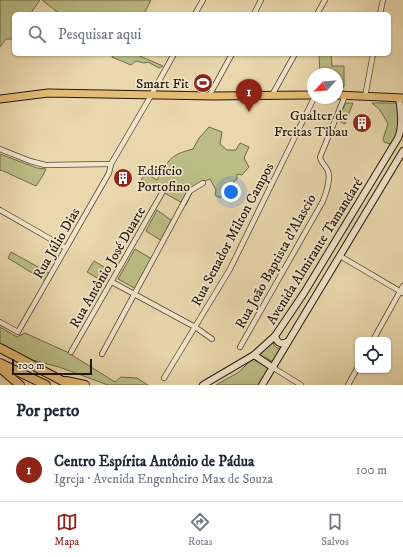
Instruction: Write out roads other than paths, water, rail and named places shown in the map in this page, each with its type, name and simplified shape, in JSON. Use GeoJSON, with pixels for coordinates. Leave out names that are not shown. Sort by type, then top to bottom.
{"type":"FeatureCollection","features":[{"type":"Feature","properties":{"kind":"highway"},"geometry":{"type":"LineString","coordinates":[[0,348],[70,385]]}},
{"type":"Feature","properties":{"kind":"highway"},"geometry":{"type":"LineString","coordinates":[[0,362],[46,385]]}},
{"type":"Feature","properties":{"kind":"highway"},"geometry":{"type":"LineString","coordinates":[[0,368],[20,385]]}},
{"type":"Feature","properties":{"kind":"highway"},"geometry":{"type":"LineString","coordinates":[[61,380],[85,385]]}},
{"type":"Feature","properties":{"kind":"main road"},"geometry":{"type":"LineString","coordinates":[[0,99],[48,93],[208,96],[307,95]]}},
{"type":"Feature","properties":{"kind":"main road"},"geometry":{"type":"LineString","coordinates":[[345,96],[401,98]]}},
{"type":"Feature","properties":{"kind":"main road","name":"Avenida Almirante Tamandaré"},"geometry":{"type":"LineString","coordinates":[[203,385],[254,355],[275,336],[304,293],[402,133],[401,98]]}},
{"type":"Feature","properties":{"kind":"main road","name":"Avenida Almirante Tamandaré"},"geometry":{"type":"LineString","coordinates":[[262,385],[403,151]]}},
{"type":"Feature","properties":{"kind":"main road"},"geometry":{"type":"LineString","coordinates":[[275,336],[279,343],[283,344],[287,342]]}},
{"type":"Feature","properties":{"kind":"main road"},"geometry":{"type":"LineString","coordinates":[[254,355],[272,367]]}},
{"type":"Feature","properties":{"kind":"street"},"geometry":{"type":"LineString","coordinates":[[196,12],[203,0]]}},
{"type":"Feature","properties":{"kind":"street"},"geometry":{"type":"LineString","coordinates":[[255,12],[261,0]]}},
{"type":"Feature","properties":{"kind":"street"},"geometry":{"type":"LineString","coordinates":[[318,12],[325,0]]}},
{"type":"Feature","properties":{"kind":"street"},"geometry":{"type":"LineString","coordinates":[[380,12],[383,0]]}},
{"type":"Feature","properties":{"kind":"street","name":"Rua Júlio Dias"},"geometry":{"type":"LineString","coordinates":[[0,322],[18,332],[173,56]]}},
{"type":"Feature","properties":{"kind":"street"},"geometry":{"type":"LineString","coordinates":[[208,96],[231,56]]}},
{"type":"Feature","properties":{"kind":"street"},"geometry":{"type":"LineString","coordinates":[[272,95],[294,56]]}},
{"type":"Feature","properties":{"kind":"street"},"geometry":{"type":"LineString","coordinates":[[365,97],[373,56]]}},
{"type":"Feature","properties":{"kind":"street","name":"Rua João Baptista d'Alascio"},"geometry":{"type":"LineString","coordinates":[[240,347],[323,201],[329,175],[320,157],[345,96]]}},
{"type":"Feature","properties":{"kind":"street","name":"Rua Senador Milton Campos"},"geometry":{"type":"LineString","coordinates":[[164,378],[230,269],[311,104]]}},
{"type":"Feature","properties":{"kind":"street"},"geometry":{"type":"LineString","coordinates":[[0,149],[30,161],[45,165],[111,164]]}},
{"type":"Feature","properties":{"kind":"street"},"geometry":{"type":"LineString","coordinates":[[102,354],[190,191],[203,183]]}},
{"type":"Feature","properties":{"kind":"street","name":"Rua Antônio José Duarte"},"geometry":{"type":"LineString","coordinates":[[71,352],[162,192]]}},
{"type":"Feature","properties":{"kind":"street"},"geometry":{"type":"LineString","coordinates":[[0,210],[66,248]]}},
{"type":"Feature","properties":{"kind":"street"},"geometry":{"type":"LineString","coordinates":[[340,256],[401,292]]}},
{"type":"Feature","properties":{"kind":"street"},"geometry":{"type":"LineString","coordinates":[[112,282],[195,327],[212,339]]}},
{"type":"Feature","properties":{"kind":"street"},"geometry":{"type":"LineString","coordinates":[[375,337],[403,286]]}},
{"type":"Feature","properties":{"kind":"street"},"geometry":{"type":"LineString","coordinates":[[272,367],[301,385]]}},
{"type":"Feature","properties":{"kind":"street"},"geometry":{"type":"LineString","coordinates":[[348,385],[355,372]]}},
{"type":"Feature","properties":{"kind":"place","name":"Smart Fit"},"geometry":{"type":"Point","coordinates":[203,83]}},
{"type":"Feature","properties":{"kind":"place","name":"Centro Espírita Antônio de Pádua"},"geometry":{"type":"Point","coordinates":[249,112]}},
{"type":"Feature","properties":{"kind":"place","name":"Gualter de Freitas Tibau"},"geometry":{"type":"Point","coordinates":[362,123]}},
{"type":"Feature","properties":{"kind":"place","name":"Edifício Portofino"},"geometry":{"type":"Point","coordinates":[123,178]}}]}
